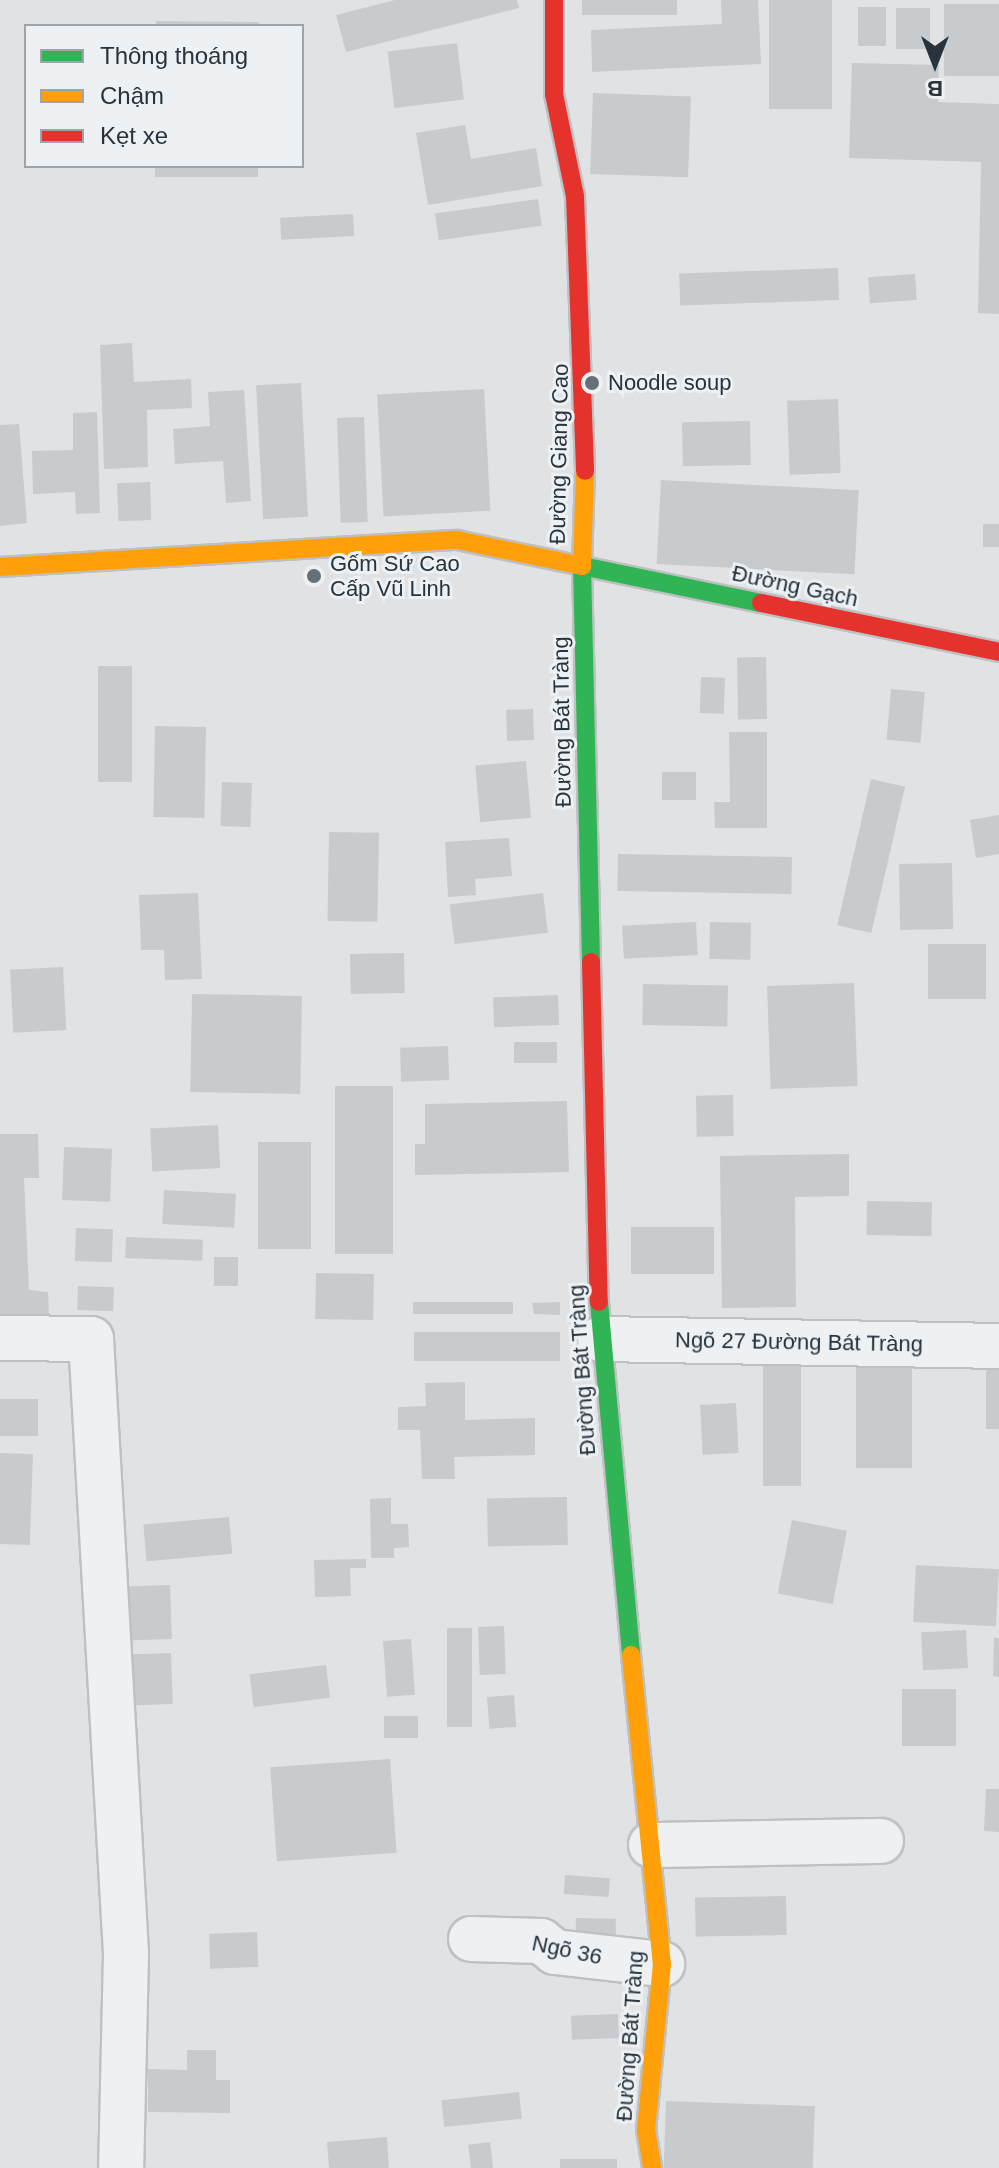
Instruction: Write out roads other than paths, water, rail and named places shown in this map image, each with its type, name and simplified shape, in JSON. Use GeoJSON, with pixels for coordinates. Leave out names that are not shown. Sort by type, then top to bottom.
{"type":"FeatureCollection","features":[{"type":"Feature","properties":{"kind":"street","name":"Đường Giang Cao"},"geometry":{"type":"LineString","coordinates":[[0,567],[457,540],[582,566],[587,394],[575,196],[554,94],[554,0]]}},
{"type":"Feature","properties":{"kind":"street","name":"Đường Gạch"},"geometry":{"type":"LineString","coordinates":[[582,566],[999,652]]}},
{"type":"Feature","properties":{"kind":"street","name":"Đường Bát Tràng"},"geometry":{"type":"LineString","coordinates":[[582,566],[600,1339],[662,1964],[646,2129],[652,2168]]}},
{"type":"Feature","properties":{"kind":"street"},"geometry":{"type":"LineString","coordinates":[[0,1338],[91,1339],[126,1954],[121,2168]]}},
{"type":"Feature","properties":{"kind":"street","name":"Ngõ 27 Đường Bát Tràng"},"geometry":{"type":"LineString","coordinates":[[600,1339],[999,1346]]}},
{"type":"Feature","properties":{"kind":"street"},"geometry":{"type":"LineString","coordinates":[[651,1845],[881,1841]]}},
{"type":"Feature","properties":{"kind":"street","name":"Ngõ 36"},"geometry":{"type":"LineString","coordinates":[[471,1939],[541,1941],[555,1952],[662,1964]]}},
{"type":"Feature","properties":{"kind":"place","name":"Noodle soup"},"geometry":{"type":"Point","coordinates":[592,383]}},
{"type":"Feature","properties":{"kind":"place","name":"Gốm Sứ Cao Cấp Vũ Linh"},"geometry":{"type":"Point","coordinates":[314,576]}}]}
